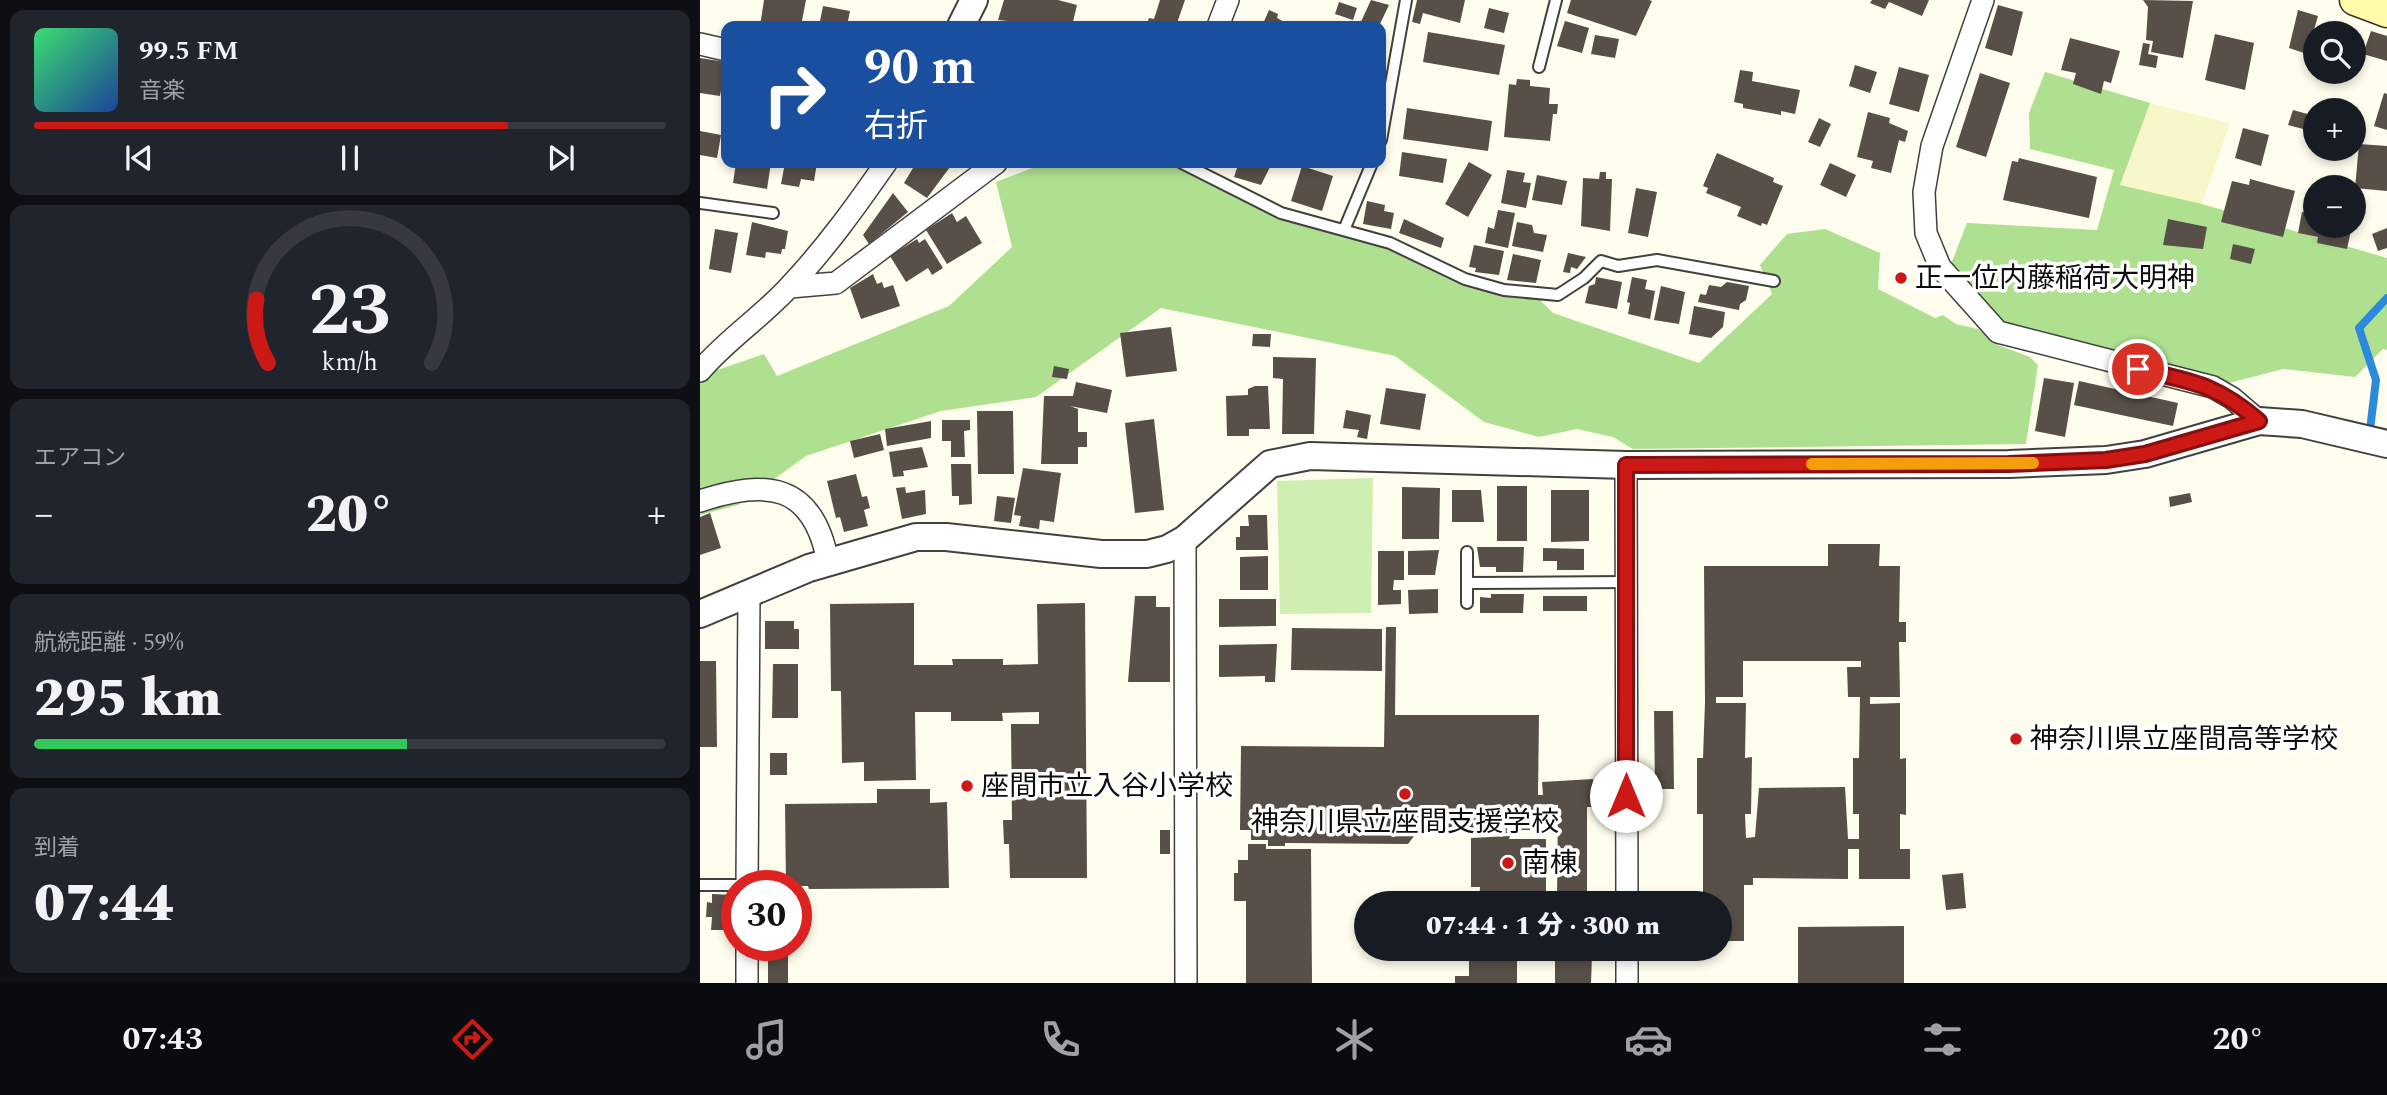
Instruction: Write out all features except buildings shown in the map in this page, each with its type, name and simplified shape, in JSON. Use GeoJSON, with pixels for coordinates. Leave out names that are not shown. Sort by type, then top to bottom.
{"type":"FeatureCollection","features":[{"type":"Feature","properties":{"kind":"street"},"geometry":{"type":"LineString","coordinates":[[964,21],[974,0]]}},
{"type":"Feature","properties":{"kind":"street"},"geometry":{"type":"LineString","coordinates":[[1220,21],[1228,0]]}},
{"type":"Feature","properties":{"kind":"street"},"geometry":{"type":"LineString","coordinates":[[1983,0],[1931,146],[1924,191],[1926,233],[1940,267],[1998,332],[2213,387],[2232,398],[2259,421]]}},
{"type":"Feature","properties":{"kind":"street"},"geometry":{"type":"LineString","coordinates":[[700,44],[721,49]]}},
{"type":"Feature","properties":{"kind":"street"},"geometry":{"type":"LineString","coordinates":[[700,371],[730,339],[790,287],[840,228],[882,168]]}},
{"type":"Feature","properties":{"kind":"street"},"geometry":{"type":"LineString","coordinates":[[790,287],[836,283],[989,168]]}},
{"type":"Feature","properties":{"kind":"street"},"geometry":{"type":"LineString","coordinates":[[700,614],[828,562],[931,536],[1123,555],[1167,549],[1185,539],[1269,464],[1310,456],[1626,465],[1996,464],[2106,460],[2145,454],[2259,421],[2302,424],[2387,444]]}},
{"type":"Feature","properties":{"kind":"street"},"geometry":{"type":"LineString","coordinates":[[1626,465],[1627,891]]}},
{"type":"Feature","properties":{"kind":"street"},"geometry":{"type":"LineString","coordinates":[[700,501],[737,489],[758,487],[792,498],[818,525],[828,562]]}},
{"type":"Feature","properties":{"kind":"street"},"geometry":{"type":"LineString","coordinates":[[1185,539],[1186,983]]}},
{"type":"Feature","properties":{"kind":"street"},"geometry":{"type":"LineString","coordinates":[[747,870],[748,593]]}},
{"type":"Feature","properties":{"kind":"street"},"geometry":{"type":"LineString","coordinates":[[747,961],[747,983]]}},
{"type":"Feature","properties":{"kind":"street"},"geometry":{"type":"LineString","coordinates":[[1627,961],[1627,983]]}},
{"type":"Feature","properties":{"kind":"lane"},"geometry":{"type":"LineString","coordinates":[[1386,112],[1406,0]]}},
{"type":"Feature","properties":{"kind":"lane"},"geometry":{"type":"LineString","coordinates":[[1539,66],[1556,0]]}},
{"type":"Feature","properties":{"kind":"lane"},"geometry":{"type":"LineString","coordinates":[[1192,168],[1281,213],[1390,243],[1465,279],[1532,294],[1559,295],[1584,278],[1601,261],[1618,265],[1657,260],[1774,281]]}},
{"type":"Feature","properties":{"kind":"lane"},"geometry":{"type":"LineString","coordinates":[[1344,230],[1370,168]]}},
{"type":"Feature","properties":{"kind":"lane"},"geometry":{"type":"LineString","coordinates":[[700,203],[773,212]]}},
{"type":"Feature","properties":{"kind":"lane"},"geometry":{"type":"LineString","coordinates":[[1466,552],[1466,603]]}},
{"type":"Feature","properties":{"kind":"lane"},"geometry":{"type":"LineString","coordinates":[[1466,583],[1626,582]]}},
{"type":"Feature","properties":{"kind":"lane"},"geometry":{"type":"LineString","coordinates":[[700,884],[721,884]]}},
{"type":"Feature","properties":{"kind":"green space"},"geometry":{"type":"Polygon","coordinates":[[[2045,72],[2150,103],[2120,185],[2202,204],[2303,233],[2303,238],[2318,238],[2387,258],[2387,350],[2383,349],[2355,377],[2283,369],[2225,384],[2009,336],[1951,264],[1967,223],[2097,230],[2114,170],[2030,149],[2029,113],[2045,72]]]}},
{"type":"Feature","properties":{"kind":"green space"},"geometry":{"type":"Polygon","coordinates":[[[2150,103],[2230,123],[2202,204],[2120,185],[2150,103]]]}},
{"type":"Feature","properties":{"kind":"green space"},"geometry":{"type":"Polygon","coordinates":[[[1032,168],[1196,168],[1278,208],[1390,243],[1465,279],[1531,291],[1553,313],[1699,363],[1772,294],[1760,265],[1787,234],[1825,229],[1880,253],[1878,289],[1935,318],[1943,315],[1956,324],[1978,329],[1998,345],[2030,357],[2038,365],[2026,444],[1633,449],[1613,437],[1577,429],[1539,437],[1484,422],[1395,356],[1161,308],[1036,397],[941,411],[806,456],[738,505],[700,515],[700,376],[764,354],[777,376],[949,306],[1012,247],[996,182],[1032,168]]]}},
{"type":"Feature","properties":{"kind":"green space"},"geometry":{"type":"Polygon","coordinates":[[[1373,478],[1371,613],[1280,614],[1277,481],[1373,478]]]}},
{"type":"Feature","properties":{"kind":"waterway"},"geometry":{"type":"LineString","coordinates":[[2375,433],[2370,430],[2376,380],[2359,328],[2387,298]]}},
{"type":"Feature","properties":{"kind":"slow traffic"},"geometry":{"type":"LineString","coordinates":[[1812,464],[2033,463]]}},
{"type":"Feature","properties":{"kind":"place","name":"正一位内藤稲荷大明神"},"geometry":{"type":"Point","coordinates":[1901,278]}},
{"type":"Feature","properties":{"kind":"place","name":"神奈川県立座間高等学校"},"geometry":{"type":"Point","coordinates":[2016,739]}},
{"type":"Feature","properties":{"kind":"place","name":"座間市立入谷小学校"},"geometry":{"type":"Point","coordinates":[967,786]}},
{"type":"Feature","properties":{"kind":"place","name":"神奈川県立座間支援学校"},"geometry":{"type":"Point","coordinates":[1405,794]}},
{"type":"Feature","properties":{"kind":"place","name":"南棟"},"geometry":{"type":"Point","coordinates":[1508,863]}},
{"type":"Feature","properties":{"kind":"route"},"geometry":{"type":"LineString","coordinates":[[1626,796],[1626,465],[2009,464],[2106,460],[2145,454],[2259,421],[2232,398],[2213,387],[2138,369]]}}]}
